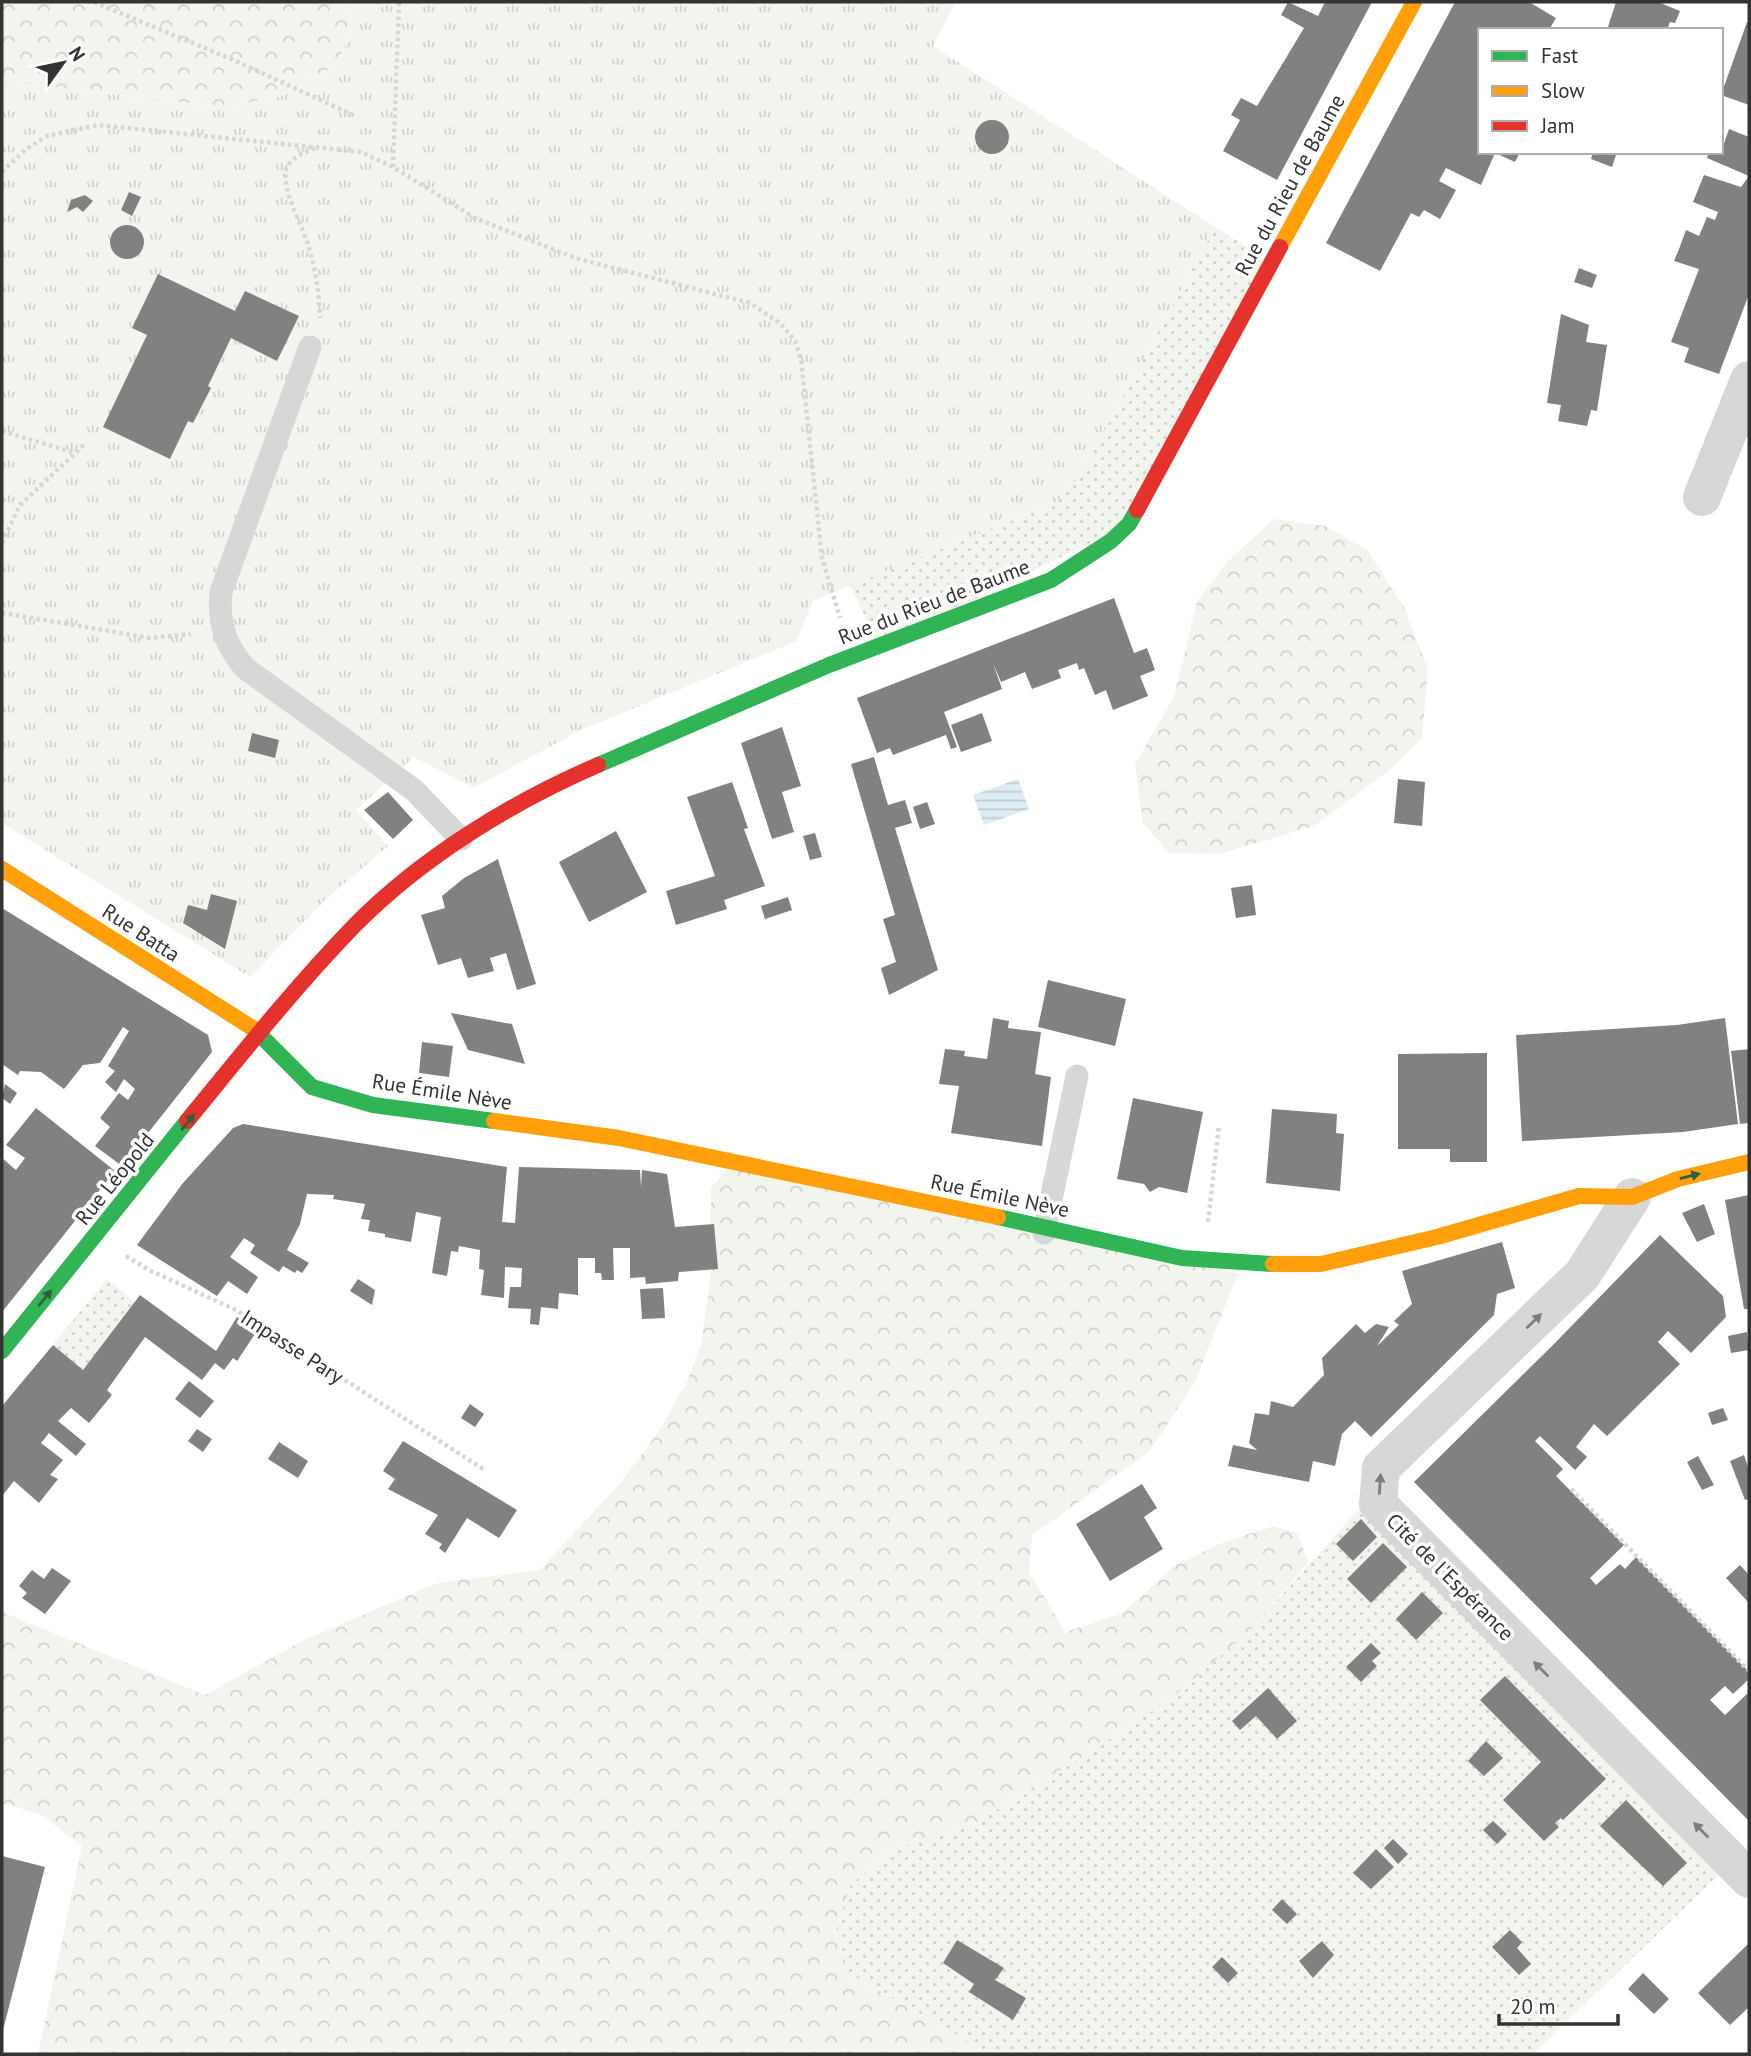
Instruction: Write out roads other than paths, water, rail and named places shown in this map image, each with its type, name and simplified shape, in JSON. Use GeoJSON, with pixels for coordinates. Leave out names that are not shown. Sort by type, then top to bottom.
{"type":"FeatureCollection","features":[{"type":"Feature","properties":{"kind":"street","name":"Rue du Rieu de Baume"},"geometry":{"type":"LineString","coordinates":[[259,1032],[355,925],[403,883],[461,839],[566,779],[851,656],[1051,580],[1084,563],[1129,524],[1414,2]]}},
{"type":"Feature","properties":{"kind":"street"},"geometry":{"type":"LineString","coordinates":[[1702,497],[1749,380]]}},
{"type":"Feature","properties":{"kind":"street","name":"Rue Batta"},"geometry":{"type":"LineString","coordinates":[[2,869],[259,1032]]}},
{"type":"Feature","properties":{"kind":"street","name":"Rue Émile Nève"},"geometry":{"type":"LineString","coordinates":[[259,1032],[312,1087],[373,1105],[619,1138],[1044,1230],[1182,1258],[1238,1264],[1321,1264],[1437,1237],[1579,1196],[1632,1198],[1678,1179],[1749,1162]]}},
{"type":"Feature","properties":{"kind":"street","name":"Rue Léopold"},"geometry":{"type":"LineString","coordinates":[[2,1351],[259,1032]]}},
{"type":"Feature","properties":{"kind":"street","name":"Cité de l'Espérance"},"geometry":{"type":"LineString","coordinates":[[1632,1198],[1582,1275],[1381,1468],[1378,1504],[1749,1879]]}},
{"type":"Feature","properties":{"kind":"lane"},"geometry":{"type":"LineString","coordinates":[[310,348],[221,592],[222,631],[232,653],[246,669],[414,790],[461,839]]}},
{"type":"Feature","properties":{"kind":"lane"},"geometry":{"type":"LineString","coordinates":[[1044,1230],[1077,1076]]}}]}
